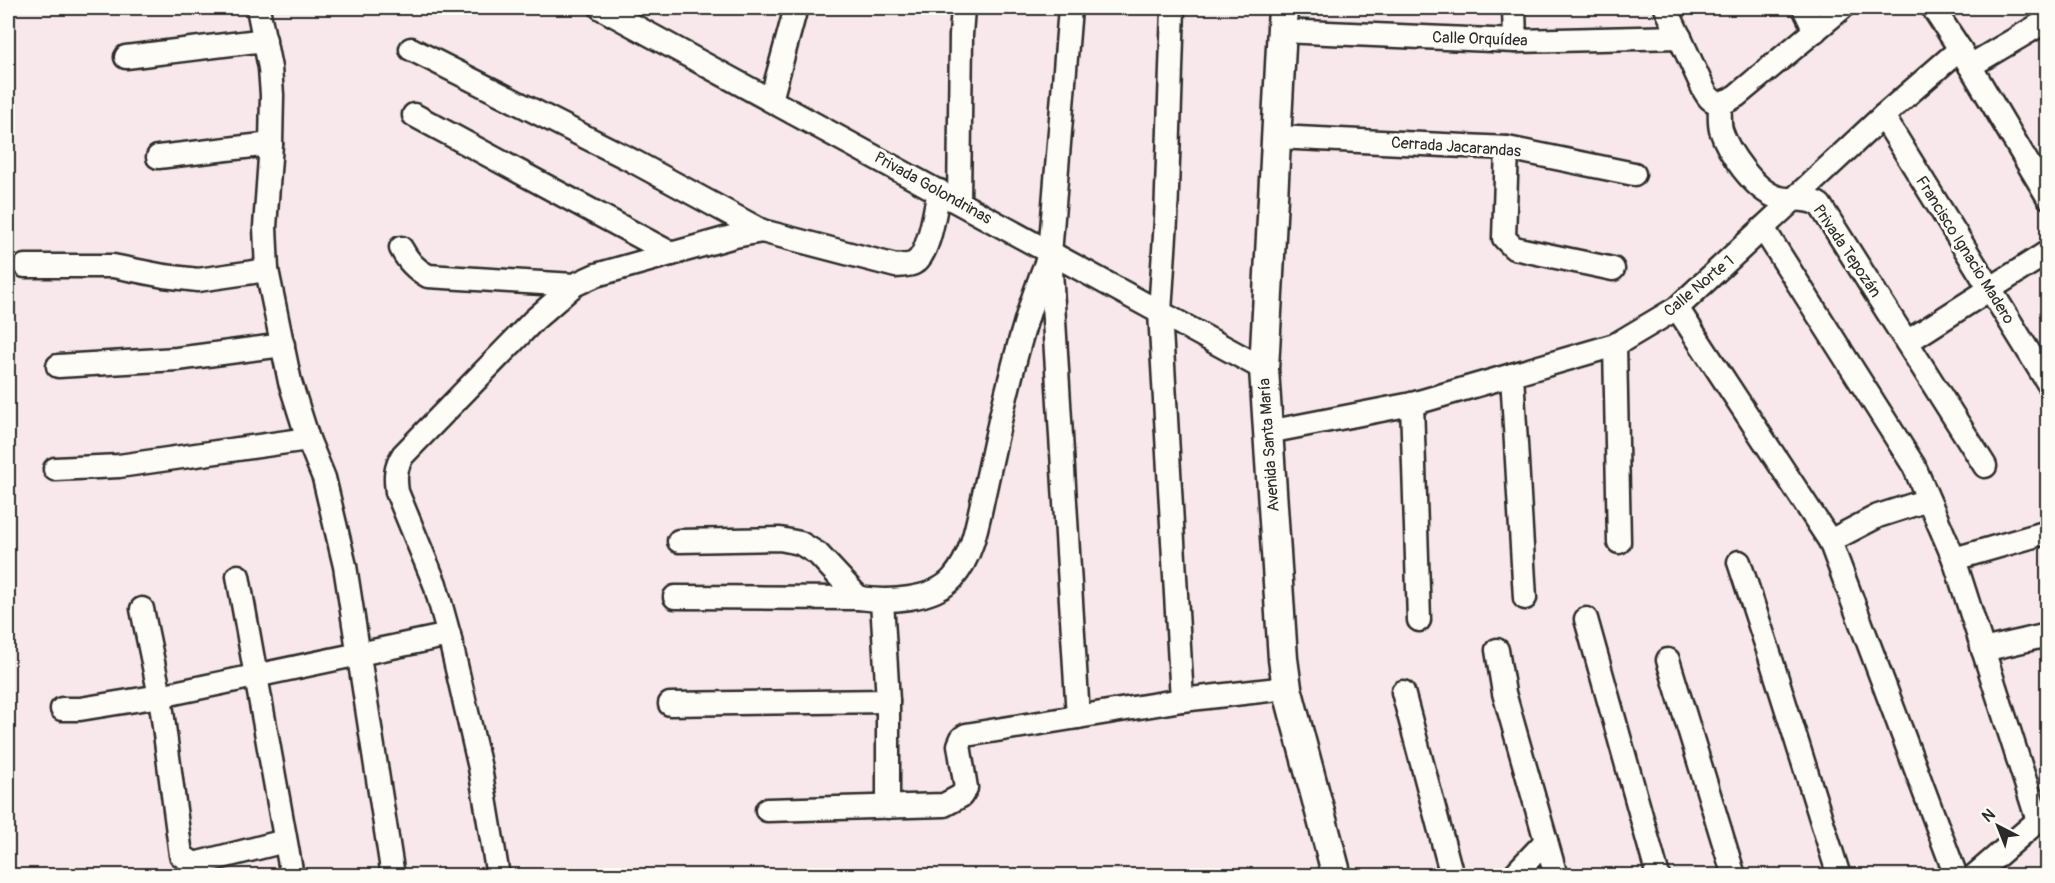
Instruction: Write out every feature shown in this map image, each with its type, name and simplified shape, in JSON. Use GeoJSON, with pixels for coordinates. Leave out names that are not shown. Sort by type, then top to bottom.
{"type":"FeatureCollection","features":[{"type":"Feature","properties":{"kind":"main road","name":"Avenida Santa María"},"geometry":{"type":"LineString","coordinates":[[1282,19],[1264,369],[1268,432],[1283,659],[1287,688],[1337,876]]}},
{"type":"Feature","properties":{"kind":"street"},"geometry":{"type":"LineString","coordinates":[[258,8],[270,68],[272,95],[265,227],[267,270],[290,382],[308,439],[324,478],[345,566],[393,876]]}},
{"type":"Feature","properties":{"kind":"street","name":"Privada Golondrinas"},"geometry":{"type":"LineString","coordinates":[[601,8],[1264,369]]}},
{"type":"Feature","properties":{"kind":"street"},"geometry":{"type":"LineString","coordinates":[[771,100],[795,8]]}},
{"type":"Feature","properties":{"kind":"street"},"geometry":{"type":"LineString","coordinates":[[959,202],[963,8]]}},
{"type":"Feature","properties":{"kind":"street"},"geometry":{"type":"LineString","coordinates":[[1070,8],[1050,254],[1078,717]]}},
{"type":"Feature","properties":{"kind":"street"},"geometry":{"type":"LineString","coordinates":[[1173,8],[1166,220],[1160,312],[1182,700]]}},
{"type":"Feature","properties":{"kind":"street"},"geometry":{"type":"LineString","coordinates":[[1514,8],[1515,41]]}},
{"type":"Feature","properties":{"kind":"street"},"geometry":{"type":"LineString","coordinates":[[1666,8],[1708,98],[1720,103],[1736,96],[1842,8]]}},
{"type":"Feature","properties":{"kind":"street"},"geometry":{"type":"LineString","coordinates":[[1804,8],[1815,31]]}},
{"type":"Feature","properties":{"kind":"street"},"geometry":{"type":"LineString","coordinates":[[1933,8],[1965,57],[2048,197]]}},
{"type":"Feature","properties":{"kind":"street","name":"Calle Orquídea"},"geometry":{"type":"LineString","coordinates":[[1282,19],[1515,41],[1680,37]]}},
{"type":"Feature","properties":{"kind":"street","name":"Calle Norte 1"},"geometry":{"type":"LineString","coordinates":[[1268,432],[1412,404],[1616,345],[1677,308],[1882,116],[1965,57],[2048,20]]}},
{"type":"Feature","properties":{"kind":"street"},"geometry":{"type":"LineString","coordinates":[[126,57],[265,40]]}},
{"type":"Feature","properties":{"kind":"street"},"geometry":{"type":"LineString","coordinates":[[411,49],[633,161],[762,231],[896,266],[907,265],[921,258],[939,191]]}},
{"type":"Feature","properties":{"kind":"street","name":"Privada Tepozán"},"geometry":{"type":"LineString","coordinates":[[1720,103],[1720,128],[1741,167],[1761,188],[1774,196],[1813,200],[1820,205],[1985,466]]}},
{"type":"Feature","properties":{"kind":"street"},"geometry":{"type":"LineString","coordinates":[[414,115],[672,254]]}},
{"type":"Feature","properties":{"kind":"street","name":"Francisco Ignacio Madero"},"geometry":{"type":"LineString","coordinates":[[1882,116],[2048,383]]}},
{"type":"Feature","properties":{"kind":"street","name":"Cerrada Jacarandas"},"geometry":{"type":"LineString","coordinates":[[1276,137],[1507,148],[1634,174]]}},
{"type":"Feature","properties":{"kind":"street"},"geometry":{"type":"LineString","coordinates":[[158,157],[271,144]]}},
{"type":"Feature","properties":{"kind":"street"},"geometry":{"type":"LineString","coordinates":[[1507,148],[1504,238],[1507,244],[1514,248],[1613,269]]}},
{"type":"Feature","properties":{"kind":"street"},"geometry":{"type":"LineString","coordinates":[[1763,228],[1914,466],[1954,559],[1983,650],[2043,817],[1974,876]]}},
{"type":"Feature","properties":{"kind":"street"},"geometry":{"type":"LineString","coordinates":[[498,876],[480,768],[449,635],[435,584],[397,492],[395,476],[397,466],[402,455],[428,427],[534,320],[574,285],[596,275],[735,236],[762,231]]}},
{"type":"Feature","properties":{"kind":"street"},"geometry":{"type":"LineString","coordinates":[[401,248],[407,260],[418,271],[428,276],[574,285]]}},
{"type":"Feature","properties":{"kind":"street"},"geometry":{"type":"LineString","coordinates":[[1907,342],[2048,252]]}},
{"type":"Feature","properties":{"kind":"street"},"geometry":{"type":"LineString","coordinates":[[675,597],[859,598],[882,601],[932,592],[952,580],[965,560],[975,534],[1006,394],[1034,292],[1050,254]]}},
{"type":"Feature","properties":{"kind":"street"},"geometry":{"type":"LineString","coordinates":[[25,266],[113,266],[164,276],[198,279],[267,270]]}},
{"type":"Feature","properties":{"kind":"street"},"geometry":{"type":"LineString","coordinates":[[1677,308],[1830,541],[1956,876]]}},
{"type":"Feature","properties":{"kind":"street"},"geometry":{"type":"LineString","coordinates":[[58,366],[177,359],[283,345]]}},
{"type":"Feature","properties":{"kind":"street"},"geometry":{"type":"LineString","coordinates":[[1616,345],[1619,542]]}},
{"type":"Feature","properties":{"kind":"street"},"geometry":{"type":"LineString","coordinates":[[1512,375],[1525,598]]}},
{"type":"Feature","properties":{"kind":"street"},"geometry":{"type":"LineString","coordinates":[[1412,404],[1419,620]]}},
{"type":"Feature","properties":{"kind":"street"},"geometry":{"type":"LineString","coordinates":[[55,469],[119,466],[308,439]]}},
{"type":"Feature","properties":{"kind":"street"},"geometry":{"type":"LineString","coordinates":[[1830,541],[1878,516],[1928,500]]}},
{"type":"Feature","properties":{"kind":"street"},"geometry":{"type":"LineString","coordinates":[[1954,559],[2048,532]]}},
{"type":"Feature","properties":{"kind":"street"},"geometry":{"type":"LineString","coordinates":[[679,541],[780,539],[800,543],[818,554],[859,598]]}},
{"type":"Feature","properties":{"kind":"street"},"geometry":{"type":"LineString","coordinates":[[1739,562],[1839,876]]}},
{"type":"Feature","properties":{"kind":"street"},"geometry":{"type":"LineString","coordinates":[[238,576],[292,876]]}},
{"type":"Feature","properties":{"kind":"street"},"geometry":{"type":"LineString","coordinates":[[882,601],[888,701],[888,807]]}},
{"type":"Feature","properties":{"kind":"street"},"geometry":{"type":"LineString","coordinates":[[142,609],[160,696],[181,855],[194,864],[285,841]]}},
{"type":"Feature","properties":{"kind":"street"},"geometry":{"type":"LineString","coordinates":[[1586,619],[1658,876]]}},
{"type":"Feature","properties":{"kind":"street"},"geometry":{"type":"LineString","coordinates":[[62,709],[80,709],[160,696],[449,635]]}},
{"type":"Feature","properties":{"kind":"street"},"geometry":{"type":"LineString","coordinates":[[1983,650],[2048,635]]}},
{"type":"Feature","properties":{"kind":"street"},"geometry":{"type":"LineString","coordinates":[[1497,650],[1504,693],[1556,876]]}},
{"type":"Feature","properties":{"kind":"street"},"geometry":{"type":"LineString","coordinates":[[1668,660],[1734,876]]}},
{"type":"Feature","properties":{"kind":"street"},"geometry":{"type":"LineString","coordinates":[[767,810],[944,805],[961,796],[966,788],[959,745],[966,735],[1182,700],[1287,688]]}},
{"type":"Feature","properties":{"kind":"street"},"geometry":{"type":"LineString","coordinates":[[1404,692],[1452,876]]}},
{"type":"Feature","properties":{"kind":"street"},"geometry":{"type":"LineString","coordinates":[[670,704],[888,701]]}},
{"type":"Feature","properties":{"kind":"street"},"geometry":{"type":"LineString","coordinates":[[1513,876],[1546,842]]}}]}
